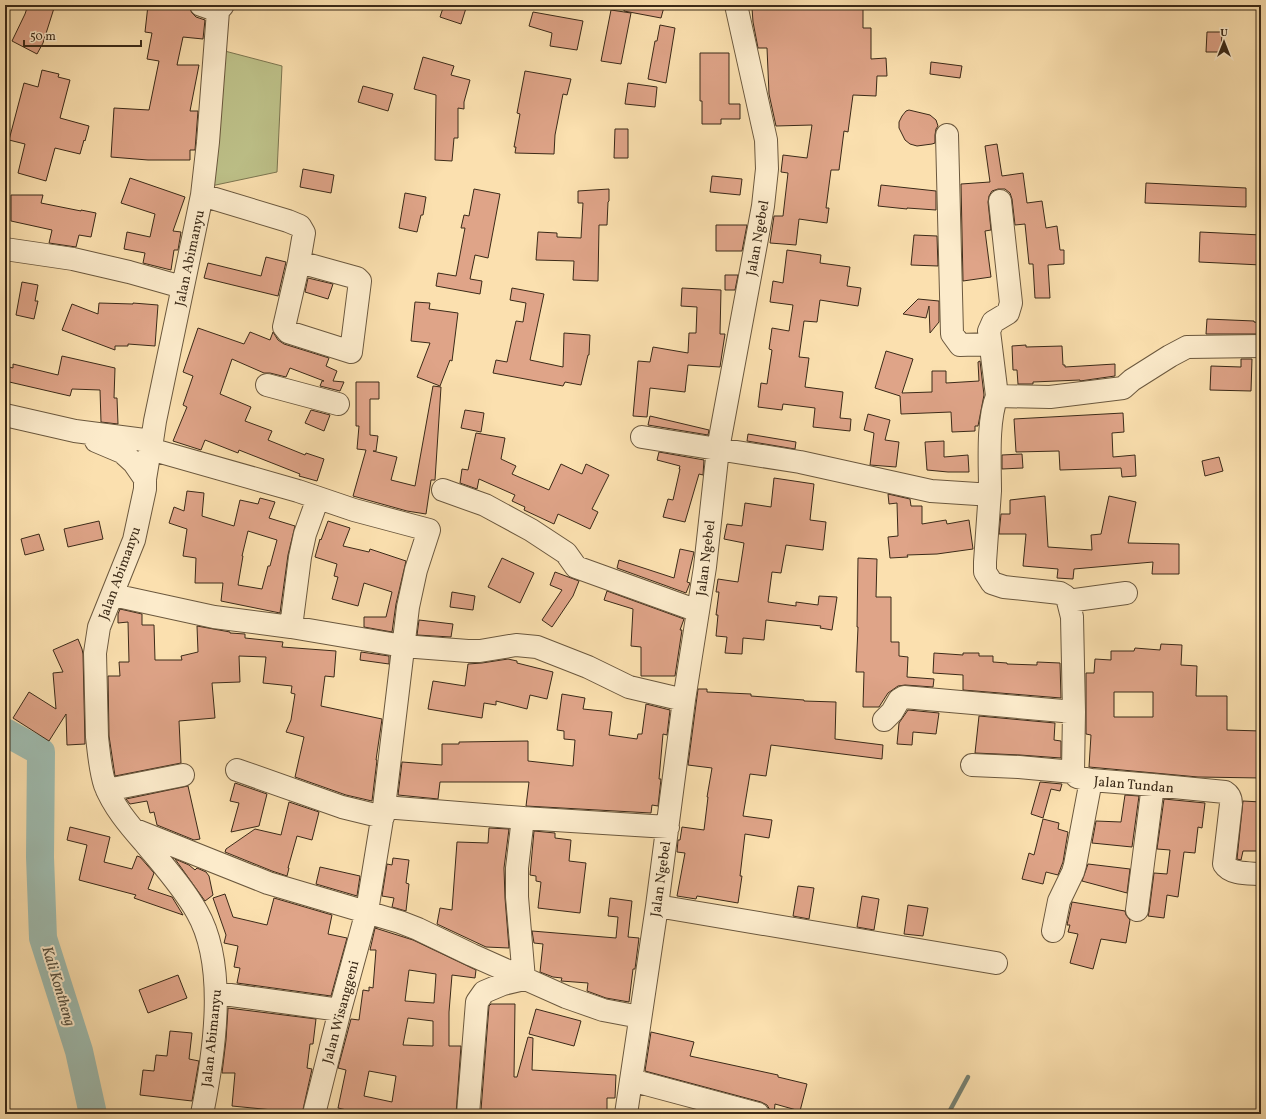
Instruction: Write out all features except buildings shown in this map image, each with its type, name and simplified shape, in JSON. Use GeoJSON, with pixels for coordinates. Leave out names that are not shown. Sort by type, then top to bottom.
{"type":"FeatureCollection","features":[{"type":"Feature","properties":{"kind":"street","name":"Jalan Ngebel"},"geometry":{"type":"LineString","coordinates":[[626,1114],[657,906],[684,700],[705,567],[718,449],[763,206],[767,169],[766,140],[736,5]]}},
{"type":"Feature","properties":{"kind":"street","name":"Jalan Abimanyu"},"geometry":{"type":"LineString","coordinates":[[202,1114],[213,1043],[216,982],[213,954],[207,933],[197,912],[183,891],[124,819],[107,790],[102,774],[98,744],[95,653],[99,627],[134,540],[145,489],[145,479],[155,421],[202,195],[208,142],[214,7]]}},
{"type":"Feature","properties":{"kind":"street"},"geometry":{"type":"LineString","coordinates":[[948,135],[952,334],[960,345],[990,344]]}},
{"type":"Feature","properties":{"kind":"street"},"geometry":{"type":"LineString","coordinates":[[202,195],[300,226],[304,233],[284,327],[288,332],[350,359],[360,281],[357,278],[299,262]]}},
{"type":"Feature","properties":{"kind":"street"},"geometry":{"type":"LineString","coordinates":[[1000,201],[1012,303],[1008,313],[993,322],[989,330],[997,396],[994,404],[991,425],[990,491],[987,519],[985,572],[992,583],[1004,588],[1060,593],[1065,596],[1068,601],[1126,593]]}},
{"type":"Feature","properties":{"kind":"street"},"geometry":{"type":"LineString","coordinates":[[5,249],[73,259],[129,272],[182,287]]}},
{"type":"Feature","properties":{"kind":"street"},"geometry":{"type":"LineString","coordinates":[[997,396],[1050,397],[1123,388],[1170,356],[1187,347],[1261,346]]}},
{"type":"Feature","properties":{"kind":"street"},"geometry":{"type":"LineString","coordinates":[[267,385],[338,404]]}},
{"type":"Feature","properties":{"kind":"street"},"geometry":{"type":"LineString","coordinates":[[5,415],[75,431],[151,445],[318,498],[305,534],[300,557],[291,627]]}},
{"type":"Feature","properties":{"kind":"street"},"geometry":{"type":"LineString","coordinates":[[75,431],[122,452],[134,463],[145,479]]}},
{"type":"Feature","properties":{"kind":"street"},"geometry":{"type":"LineString","coordinates":[[642,436],[800,462],[931,491],[977,494],[990,491]]}},
{"type":"Feature","properties":{"kind":"street"},"geometry":{"type":"LineString","coordinates":[[442,490],[485,505],[531,530],[566,553],[576,567],[698,611]]}},
{"type":"Feature","properties":{"kind":"street","name":"Jalan Wisanggeni"},"geometry":{"type":"LineString","coordinates":[[314,1114],[367,911],[384,812],[408,608],[416,570],[428,530],[354,510],[318,498]]}},
{"type":"Feature","properties":{"kind":"street"},"geometry":{"type":"LineString","coordinates":[[113,595],[214,617],[291,627],[403,646],[468,651],[516,645],[537,647],[588,667],[629,688],[684,700]]}},
{"type":"Feature","properties":{"kind":"street","name":"Jalan Tundan"},"geometry":{"type":"LineString","coordinates":[[1068,601],[1072,617],[1074,712],[1082,776],[1225,792],[1231,799],[1231,804],[1224,864],[1232,871],[1261,874]]}},
{"type":"Feature","properties":{"kind":"street"},"geometry":{"type":"LineString","coordinates":[[884,720],[892,712],[898,700],[904,697],[1074,712]]}},
{"type":"Feature","properties":{"kind":"street"},"geometry":{"type":"LineString","coordinates":[[972,765],[1062,770],[1082,776],[1075,865],[1059,901],[1053,931]]}},
{"type":"Feature","properties":{"kind":"street"},"geometry":{"type":"LineString","coordinates":[[237,770],[342,807],[384,812],[523,818],[668,827]]}},
{"type":"Feature","properties":{"kind":"street"},"geometry":{"type":"LineString","coordinates":[[107,790],[183,775]]}},
{"type":"Feature","properties":{"kind":"street"},"geometry":{"type":"LineString","coordinates":[[1137,910],[1153,785]]}},
{"type":"Feature","properties":{"kind":"street"},"geometry":{"type":"LineString","coordinates":[[523,818],[517,868],[517,897],[524,979]]}},
{"type":"Feature","properties":{"kind":"street"},"geometry":{"type":"LineString","coordinates":[[132,828],[268,883],[367,911],[418,929],[566,997],[588,1005],[640,1017]]}},
{"type":"Feature","properties":{"kind":"street"},"geometry":{"type":"LineString","coordinates":[[657,906],[996,963]]}},
{"type":"Feature","properties":{"kind":"street"},"geometry":{"type":"LineString","coordinates":[[468,1114],[477,1002],[484,992],[503,984],[524,979]]}},
{"type":"Feature","properties":{"kind":"street"},"geometry":{"type":"LineString","coordinates":[[216,993],[340,1010]]}},
{"type":"Feature","properties":{"kind":"street"},"geometry":{"type":"LineString","coordinates":[[631,1080],[758,1114]]}},
{"type":"Feature","properties":{"kind":"green space"},"geometry":{"type":"Polygon","coordinates":[[[221,50],[282,66],[277,172],[211,186],[221,50]]]}},
{"type":"Feature","properties":{"kind":"waterway","name":"Kali Kontheng"},"geometry":{"type":"LineString","coordinates":[[5,732],[41,752],[40,857],[43,938],[79,1051],[93,1114]]}},
{"type":"Feature","properties":{"kind":"waterway"},"geometry":{"type":"LineString","coordinates":[[948,1114],[968,1077]]}}]}
